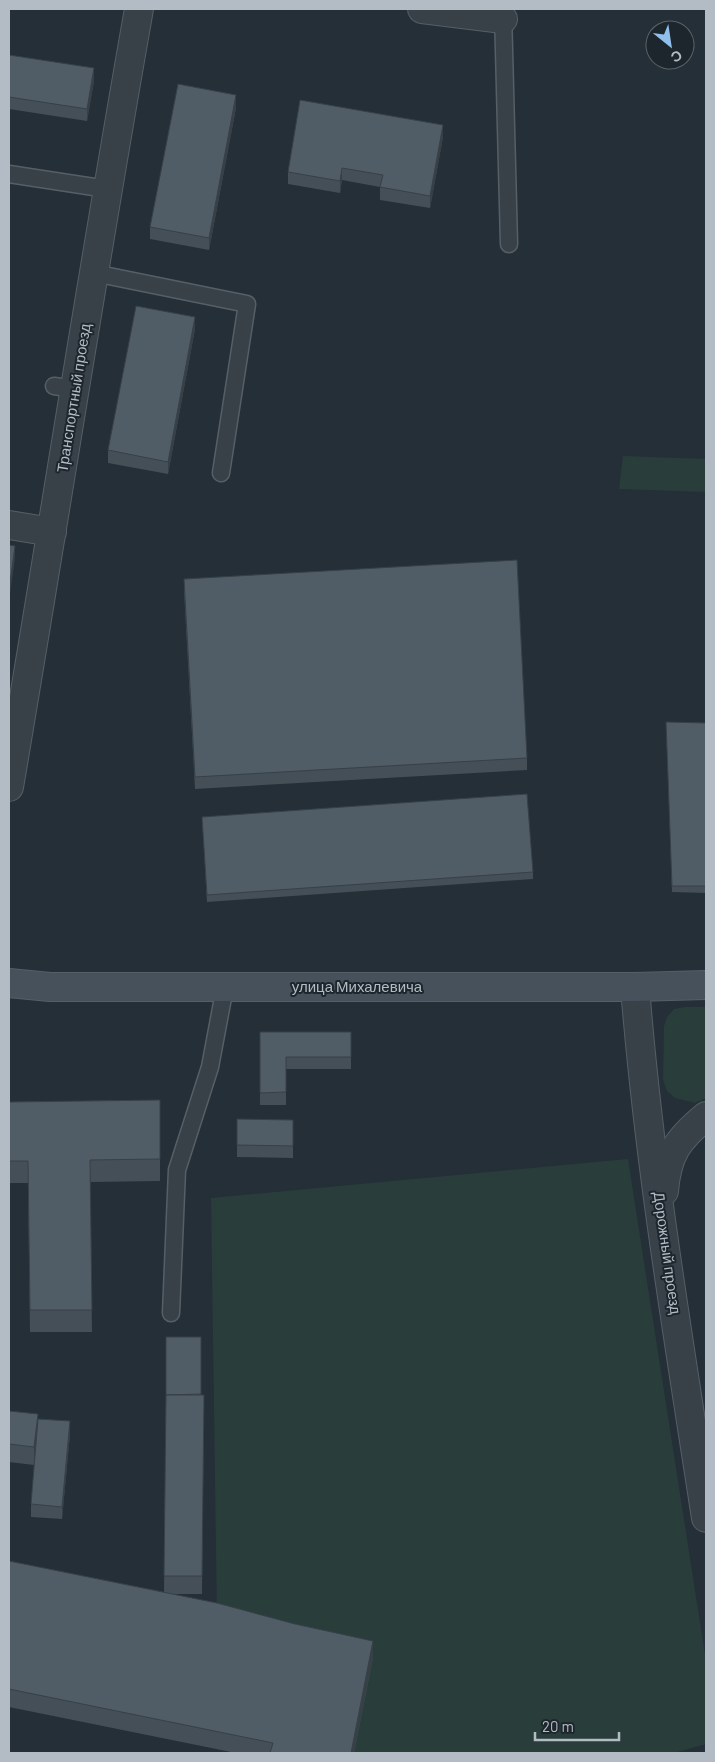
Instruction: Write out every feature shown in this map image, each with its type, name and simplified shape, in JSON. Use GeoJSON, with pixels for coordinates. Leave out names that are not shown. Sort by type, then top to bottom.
{"type":"FeatureCollection","features":[{"type":"Feature","properties":{"kind":"main road","name":"улица Михалевича"},"geometry":{"type":"LineString","coordinates":[[9,983],[50,986],[225,987],[635,987],[706,985]]}},
{"type":"Feature","properties":{"kind":"street","name":"Транспортный проезд"},"geometry":{"type":"LineString","coordinates":[[9,787],[52,532],[64,388],[94,273],[140,9]]}},
{"type":"Feature","properties":{"kind":"street"},"geometry":{"type":"LineString","coordinates":[[422,9],[503,14]]}},
{"type":"Feature","properties":{"kind":"street"},"geometry":{"type":"LineString","coordinates":[[9,524],[52,532]]}},
{"type":"Feature","properties":{"kind":"street","name":"Дорожный проезд"},"geometry":{"type":"LineString","coordinates":[[635,987],[661,1220],[706,1518]]}},
{"type":"Feature","properties":{"kind":"street"},"geometry":{"type":"LineString","coordinates":[[661,1220],[666,1168],[677,1144],[706,1116]]}},
{"type":"Feature","properties":{"kind":"lane"},"geometry":{"type":"LineString","coordinates":[[503,14],[509,244]]}},
{"type":"Feature","properties":{"kind":"lane"},"geometry":{"type":"LineString","coordinates":[[9,174],[108,189]]}},
{"type":"Feature","properties":{"kind":"lane"},"geometry":{"type":"LineString","coordinates":[[94,273],[246,304],[221,473]]}},
{"type":"Feature","properties":{"kind":"lane"},"geometry":{"type":"LineString","coordinates":[[171,1313],[177,1170],[210,1067],[225,987]]}},
{"type":"Feature","properties":{"kind":"green space"},"geometry":{"type":"Polygon","coordinates":[[[623,456],[706,459],[706,492],[619,489],[623,456]]]}},
{"type":"Feature","properties":{"kind":"green space"},"geometry":{"type":"Polygon","coordinates":[[[706,1007],[706,1098],[695,1103],[675,1098],[667,1091],[663,1080],[664,1026],[667,1017],[674,1009],[706,1007]]]}},
{"type":"Feature","properties":{"kind":"green space"},"geometry":{"type":"Polygon","coordinates":[[[628,1159],[706,1661],[706,1744],[674,1753],[354,1753],[217,1621],[211,1198],[628,1159]]]}},
{"type":"Feature","properties":{"kind":"building"},"geometry":{"type":"Polygon","coordinates":[[[9,55],[94,68],[87,109],[9,97],[9,55]]]}},
{"type":"Feature","properties":{"kind":"building"},"geometry":{"type":"Polygon","coordinates":[[[178,84],[236,95],[209,238],[150,227],[178,84]]]}},
{"type":"Feature","properties":{"kind":"building"},"geometry":{"type":"Polygon","coordinates":[[[300,100],[443,125],[430,196],[380,187],[383,175],[342,168],[340,181],[288,172],[300,100]]]}},
{"type":"Feature","properties":{"kind":"building"},"geometry":{"type":"Polygon","coordinates":[[[136,306],[195,317],[168,462],[108,450],[136,306]]]}},
{"type":"Feature","properties":{"kind":"building"},"geometry":{"type":"Polygon","coordinates":[[[9,545],[15,546],[9,590],[9,545]]]}},
{"type":"Feature","properties":{"kind":"building"},"geometry":{"type":"Polygon","coordinates":[[[517,560],[527,758],[195,777],[184,579],[517,560]]]}},
{"type":"Feature","properties":{"kind":"building"},"geometry":{"type":"Polygon","coordinates":[[[666,722],[706,723],[706,886],[672,886],[666,722]]]}},
{"type":"Feature","properties":{"kind":"building"},"geometry":{"type":"Polygon","coordinates":[[[527,794],[533,872],[207,895],[202,817],[527,794]]]}},
{"type":"Feature","properties":{"kind":"building"},"geometry":{"type":"Polygon","coordinates":[[[260,1032],[351,1032],[351,1057],[286,1057],[286,1092],[260,1093],[260,1032]]]}},
{"type":"Feature","properties":{"kind":"building"},"geometry":{"type":"Polygon","coordinates":[[[160,1100],[160,1159],[90,1160],[92,1310],[30,1310],[28,1161],[9,1161],[9,1102],[160,1100]]]}},
{"type":"Feature","properties":{"kind":"building"},"geometry":{"type":"Polygon","coordinates":[[[237,1119],[293,1120],[293,1146],[237,1145],[237,1119]]]}},
{"type":"Feature","properties":{"kind":"building"},"geometry":{"type":"Polygon","coordinates":[[[166,1337],[201,1337],[201,1394],[166,1395],[166,1337]]]}},
{"type":"Feature","properties":{"kind":"building"},"geometry":{"type":"Polygon","coordinates":[[[166,1395],[204,1395],[202,1576],[164,1576],[166,1395]]]}},
{"type":"Feature","properties":{"kind":"building"},"geometry":{"type":"Polygon","coordinates":[[[9,1411],[38,1414],[34,1447],[9,1444],[9,1411]]]}},
{"type":"Feature","properties":{"kind":"building"},"geometry":{"type":"Polygon","coordinates":[[[38,1419],[70,1421],[62,1507],[31,1504],[38,1419]]]}},
{"type":"Feature","properties":{"kind":"building"},"geometry":{"type":"Polygon","coordinates":[[[9,1561],[217,1603],[295,1624],[373,1641],[351,1753],[270,1753],[273,1743],[9,1689],[9,1561]]]}}]}
